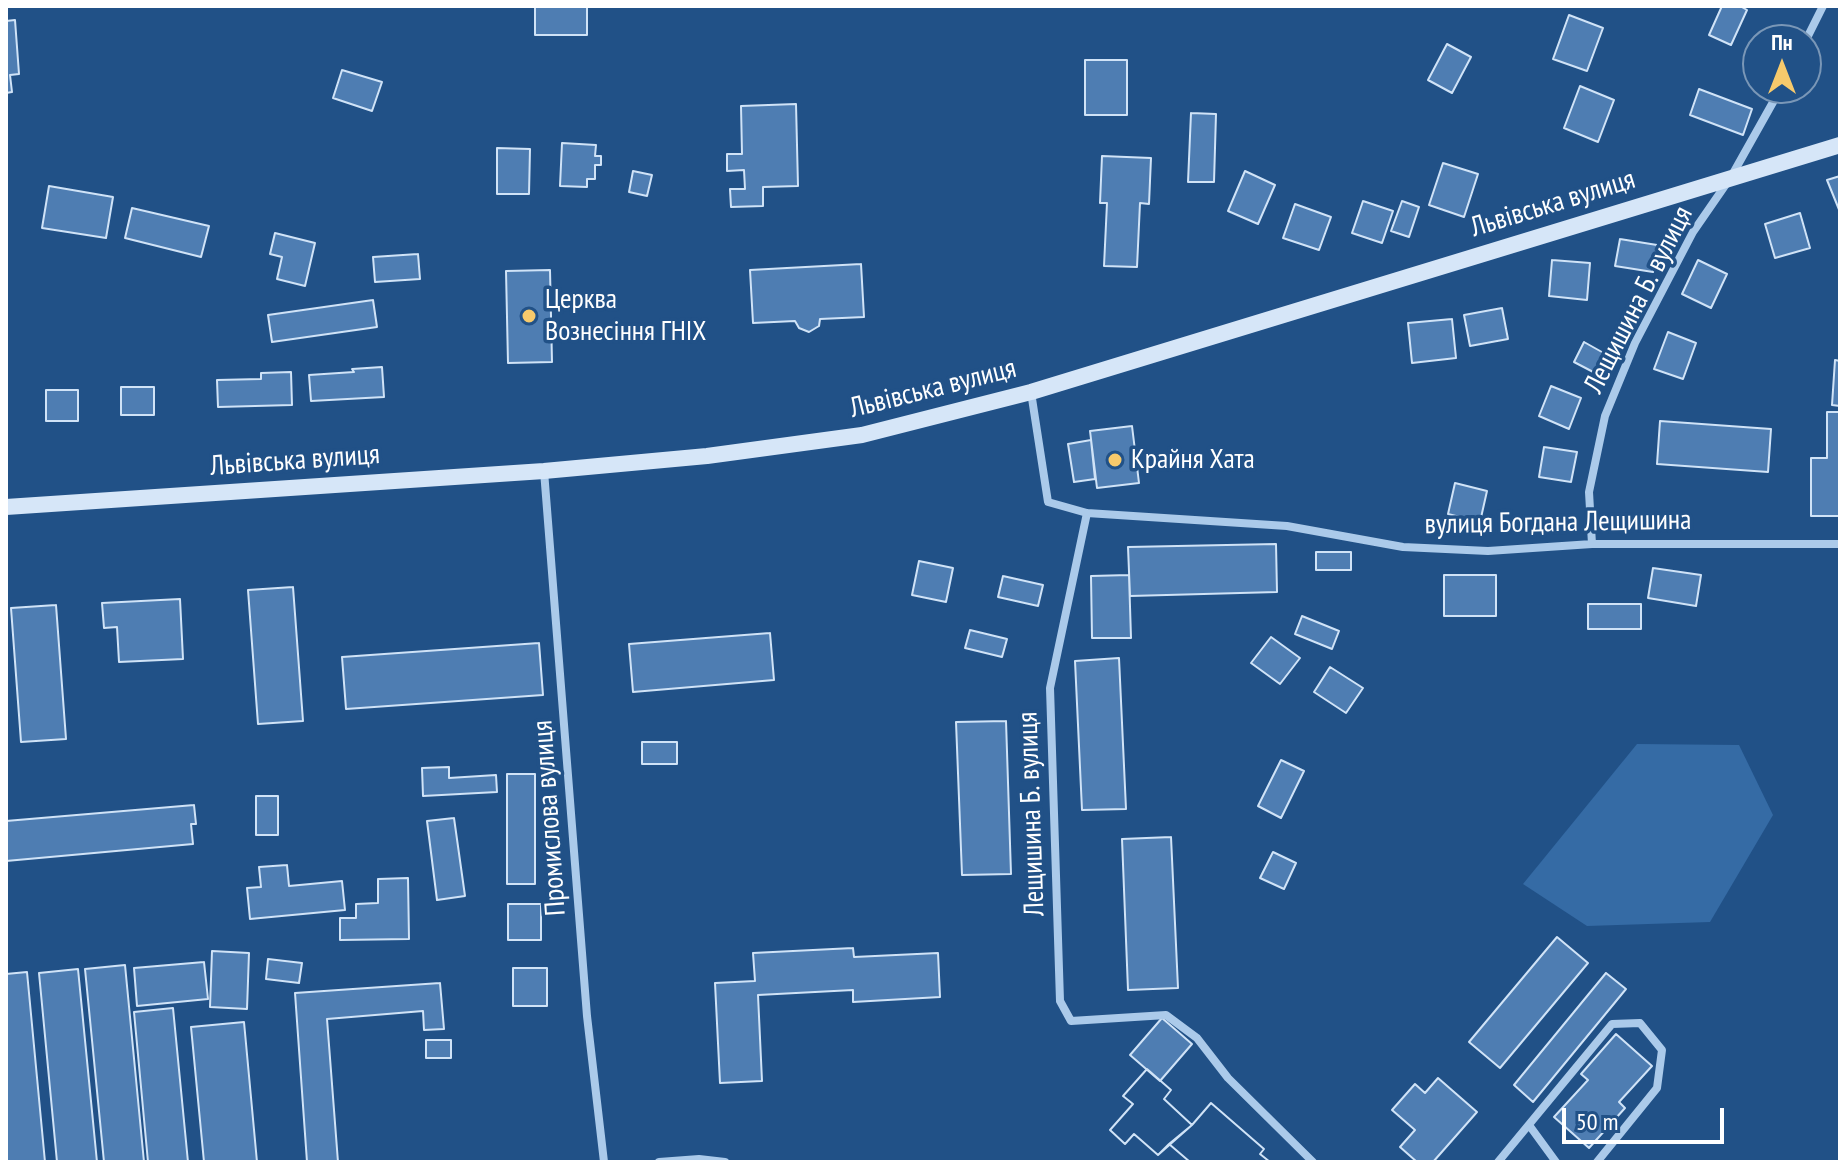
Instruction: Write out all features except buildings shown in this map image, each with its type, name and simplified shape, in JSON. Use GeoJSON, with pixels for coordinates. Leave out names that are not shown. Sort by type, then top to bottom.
{"type":"FeatureCollection","features":[{"type":"Feature","properties":{"kind":"main road","name":"Львівська вулиця"},"geometry":{"type":"LineString","coordinates":[[6,507],[544,471],[707,456],[848,437],[1031,392],[1840,145]]}},
{"type":"Feature","properties":{"kind":"street"},"geometry":{"type":"LineString","coordinates":[[1814,24],[1823,6]]}},
{"type":"Feature","properties":{"kind":"street","name":"Лещишина Б. вулиця"},"geometry":{"type":"LineString","coordinates":[[1592,544],[1589,492],[1605,416],[1635,343],[1693,232],[1731,177],[1772,104]]}},
{"type":"Feature","properties":{"kind":"street","name":"вулиця Богдана Лещишина"},"geometry":{"type":"LineString","coordinates":[[1031,392],[1048,502],[1087,513],[1287,526],[1403,547],[1488,551],[1592,544],[1840,544]]}},
{"type":"Feature","properties":{"kind":"street","name":"Промислова вулиця"},"geometry":{"type":"LineString","coordinates":[[544,471],[587,1016],[604,1162]]}},
{"type":"Feature","properties":{"kind":"street","name":"Лещишина Б. вулиця"},"geometry":{"type":"LineString","coordinates":[[1087,513],[1050,688],[1060,1001],[1071,1021],[1166,1015],[1197,1038],[1228,1078],[1313,1162]]}},
{"type":"Feature","properties":{"kind":"street"},"geometry":{"type":"LineString","coordinates":[[1498,1162],[1612,1024],[1640,1023],[1662,1050],[1657,1088],[1597,1162]]}},
{"type":"Feature","properties":{"kind":"street"},"geometry":{"type":"LineString","coordinates":[[1529,1125],[1556,1162]]}},
{"type":"Feature","properties":{"kind":"street"},"geometry":{"type":"LineString","coordinates":[[659,1162],[699,1159],[725,1162]]}},
{"type":"Feature","properties":{"kind":"shaded area"},"geometry":{"type":"Polygon","coordinates":[[[1637,744],[1739,745],[1773,815],[1710,922],[1587,926],[1523,884],[1637,744]]]}},
{"type":"Feature","properties":{"kind":"place","name":"Церква Вознесіння ГНІХ"},"geometry":{"type":"Point","coordinates":[529,316]}},
{"type":"Feature","properties":{"kind":"place","name":"Крайня Хата"},"geometry":{"type":"Point","coordinates":[1115,460]}}]}
